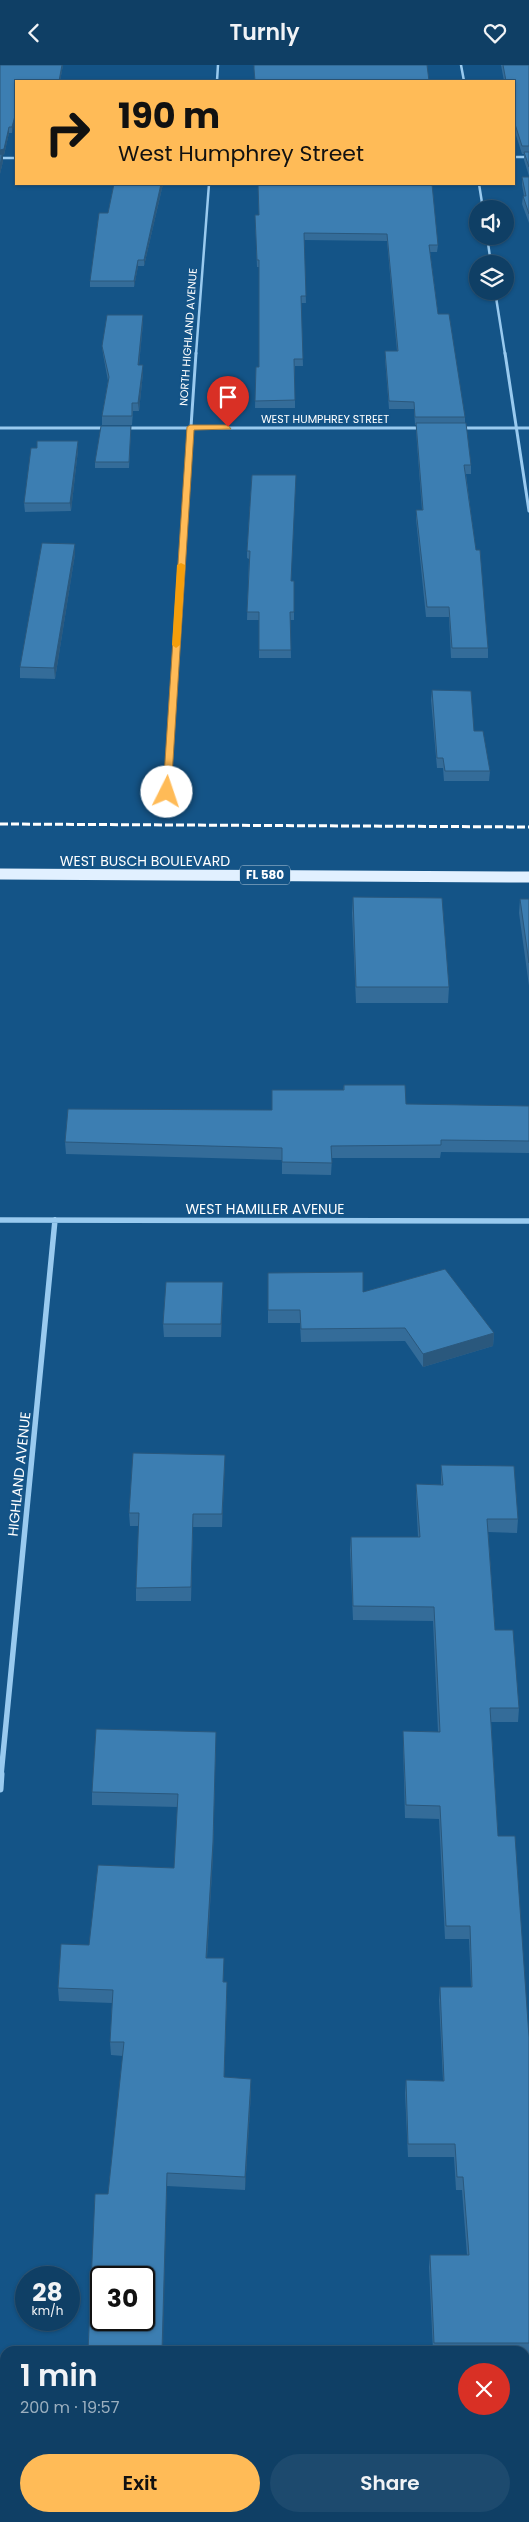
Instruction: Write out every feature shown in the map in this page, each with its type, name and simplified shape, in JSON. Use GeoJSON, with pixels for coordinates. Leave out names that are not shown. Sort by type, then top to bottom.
{"type":"FeatureCollection","features":[{"type":"Feature","properties":{"kind":"main road","name":"WEST BUSCH BOULEVARD"},"geometry":{"type":"LineString","coordinates":[[0,874],[529,877]]}},
{"type":"Feature","properties":{"kind":"street"},"geometry":{"type":"LineString","coordinates":[[216,80],[218,65]]}},
{"type":"Feature","properties":{"kind":"street"},"geometry":{"type":"LineString","coordinates":[[461,65],[464,80]]}},
{"type":"Feature","properties":{"kind":"street"},"geometry":{"type":"LineString","coordinates":[[515,157],[529,157]]}},
{"type":"Feature","properties":{"kind":"street"},"geometry":{"type":"LineString","coordinates":[[0,158],[15,158]]}},
{"type":"Feature","properties":{"kind":"street","name":"NORTH HIGHLAND AVENUE"},"geometry":{"type":"LineString","coordinates":[[167,792],[190,427],[209,185]]}},
{"type":"Feature","properties":{"kind":"street"},"geometry":{"type":"LineString","coordinates":[[479,185],[482,200]]}},
{"type":"Feature","properties":{"kind":"street"},"geometry":{"type":"LineString","coordinates":[[496,300],[514,428],[529,511]]}},
{"type":"Feature","properties":{"kind":"street","name":"WEST HUMPHREY STREET"},"geometry":{"type":"LineString","coordinates":[[124,427],[426,428]]}},
{"type":"Feature","properties":{"kind":"street"},"geometry":{"type":"LineString","coordinates":[[0,428],[114,428]]}},
{"type":"Feature","properties":{"kind":"street"},"geometry":{"type":"LineString","coordinates":[[455,428],[529,428]]}},
{"type":"Feature","properties":{"kind":"street","name":"WEST HAMILLER AVENUE"},"geometry":{"type":"LineString","coordinates":[[0,1220],[529,1221]]}},
{"type":"Feature","properties":{"kind":"street","name":"HIGHLAND AVENUE"},"geometry":{"type":"LineString","coordinates":[[0,1789],[56,1220]]}},
{"type":"Feature","properties":{"kind":"building"},"geometry":{"type":"Polygon","coordinates":[[[0,65],[62,65],[59,80],[15,80],[15,116],[12,127],[9,127],[4,149],[0,150],[0,65]]]}},
{"type":"Feature","properties":{"kind":"building"},"geometry":{"type":"Polygon","coordinates":[[[254,65],[427,65],[429,80],[255,80],[254,65]]]}},
{"type":"Feature","properties":{"kind":"building"},"geometry":{"type":"Polygon","coordinates":[[[503,65],[529,65],[529,146],[522,146],[515,124],[515,80],[506,80],[503,65]]]}},
{"type":"Feature","properties":{"kind":"building"},"geometry":{"type":"Polygon","coordinates":[[[524,152],[529,152],[529,167],[524,152]]]}},
{"type":"Feature","properties":{"kind":"building"},"geometry":{"type":"Polygon","coordinates":[[[522,177],[529,177],[529,214],[523,196],[526,196],[522,177]]]}},
{"type":"Feature","properties":{"kind":"building"},"geometry":{"type":"Polygon","coordinates":[[[114,185],[161,185],[144,260],[138,260],[134,281],[90,281],[99,213],[108,213],[114,185]]]}},
{"type":"Feature","properties":{"kind":"building"},"geometry":{"type":"Polygon","coordinates":[[[258,185],[432,185],[438,245],[429,245],[438,314],[449,314],[465,417],[415,417],[414,402],[389,401],[385,351],[398,351],[387,234],[304,233],[306,296],[301,296],[303,359],[294,359],[295,400],[255,401],[256,367],[259,367],[259,260],[257,260],[255,215],[259,215],[258,185]]]}},
{"type":"Feature","properties":{"kind":"building"},"geometry":{"type":"Polygon","coordinates":[[[107,315],[143,315],[138,365],[143,365],[138,403],[132,403],[132,416],[102,416],[109,377],[102,346],[107,315]]]}},
{"type":"Feature","properties":{"kind":"building"},"geometry":{"type":"Polygon","coordinates":[[[416,423],[466,423],[471,465],[464,465],[476,550],[480,550],[488,648],[452,648],[449,607],[427,607],[416,510],[423,510],[416,423]]]}},
{"type":"Feature","properties":{"kind":"building"},"geometry":{"type":"Polygon","coordinates":[[[101,426],[131,426],[129,462],[95,462],[101,426]]]}},
{"type":"Feature","properties":{"kind":"building"},"geometry":{"type":"Polygon","coordinates":[[[37,441],[78,441],[70,503],[24,503],[31,448],[37,448],[37,441]]]}},
{"type":"Feature","properties":{"kind":"building"},"geometry":{"type":"Polygon","coordinates":[[[252,475],[296,475],[291,581],[294,581],[294,612],[290,612],[291,650],[259,650],[259,612],[247,612],[250,551],[247,551],[252,475]]]}},
{"type":"Feature","properties":{"kind":"building"},"geometry":{"type":"Polygon","coordinates":[[[42,543],[75,544],[54,668],[20,667],[42,543]]]}},
{"type":"Feature","properties":{"kind":"building"},"geometry":{"type":"Polygon","coordinates":[[[432,690],[471,691],[474,731],[483,731],[490,771],[445,771],[443,758],[437,758],[432,690]]]}},
{"type":"Feature","properties":{"kind":"building"},"geometry":{"type":"Polygon","coordinates":[[[353,897],[442,898],[449,987],[356,987],[353,897]]]}},
{"type":"Feature","properties":{"kind":"building"},"geometry":{"type":"Polygon","coordinates":[[[520,899],[529,899],[529,963],[520,899]]]}},
{"type":"Feature","properties":{"kind":"building"},"geometry":{"type":"Polygon","coordinates":[[[344,1085],[405,1085],[406,1104],[529,1106],[529,1141],[441,1140],[441,1145],[331,1146],[332,1163],[282,1162],[282,1148],[65,1142],[68,1109],[272,1110],[272,1090],[344,1090],[344,1085]]]}},
{"type":"Feature","properties":{"kind":"building"},"geometry":{"type":"Polygon","coordinates":[[[445,1269],[494,1333],[423,1354],[405,1328],[301,1329],[300,1310],[268,1310],[268,1273],[363,1272],[363,1292],[445,1269]]]}},
{"type":"Feature","properties":{"kind":"building"},"geometry":{"type":"Polygon","coordinates":[[[166,1282],[223,1282],[221,1324],[163,1324],[166,1282]]]}},
{"type":"Feature","properties":{"kind":"building"},"geometry":{"type":"Polygon","coordinates":[[[133,1453],[225,1455],[222,1514],[193,1514],[191,1587],[136,1588],[139,1513],[129,1513],[133,1453]]]}},
{"type":"Feature","properties":{"kind":"building"},"geometry":{"type":"Polygon","coordinates":[[[441,1465],[514,1466],[518,1519],[487,1519],[495,1630],[513,1630],[519,1708],[490,1708],[498,1836],[515,1836],[529,2037],[529,2343],[434,2343],[430,2255],[469,2255],[463,2177],[457,2177],[455,2144],[408,2144],[406,2080],[444,2081],[440,1987],[472,1987],[470,1926],[446,1926],[440,1806],[406,1805],[403,1731],[440,1732],[434,1607],[353,1606],[351,1537],[420,1537],[416,1484],[443,1485],[441,1465]]]}},
{"type":"Feature","properties":{"kind":"building"},"geometry":{"type":"Polygon","coordinates":[[[96,1729],[216,1732],[213,1842],[206,1958],[224,1958],[223,1982],[227,1982],[224,2077],[251,2079],[245,2177],[167,2173],[162,2346],[88,2346],[90,2306],[90,2331],[155,2331],[155,2266],[92,2266],[95,2194],[108,2194],[124,2042],[110,2042],[113,1990],[58,1988],[61,1944],[89,1945],[98,1865],[174,1868],[178,1794],[92,1792],[96,1729]]]}},
{"type":"Feature","properties":{"kind":"railway"},"geometry":{"type":"LineString","coordinates":[[0,824],[529,827]]}},
{"type":"Feature","properties":{"kind":"slow traffic"},"geometry":{"type":"LineString","coordinates":[[176,645],[181,565]]}},
{"type":"Feature","properties":{"kind":"route"},"geometry":{"type":"LineString","coordinates":[[167,792],[190,427],[228,427]]}}]}
